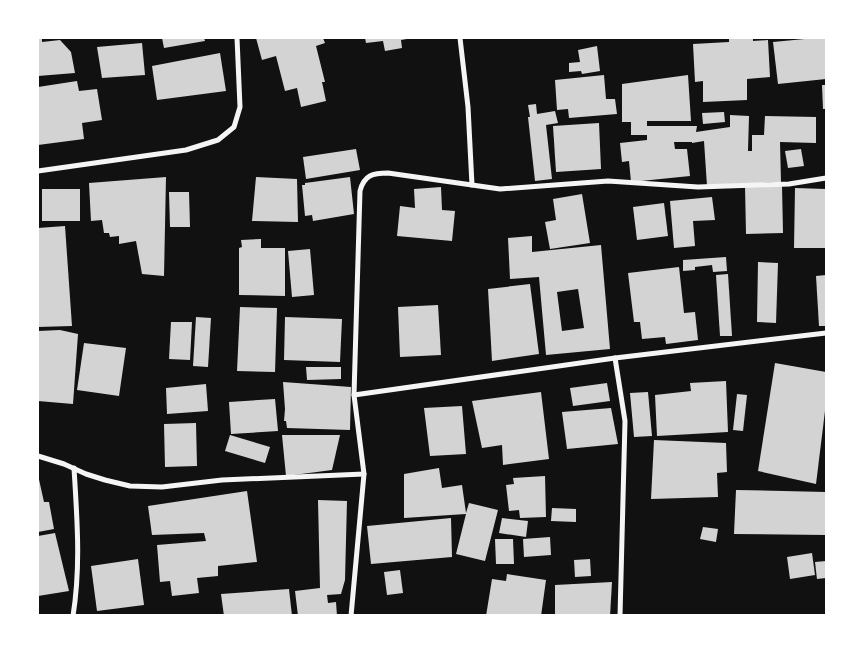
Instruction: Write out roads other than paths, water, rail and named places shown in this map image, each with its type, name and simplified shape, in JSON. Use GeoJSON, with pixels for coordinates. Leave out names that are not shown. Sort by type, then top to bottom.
{"type":"FeatureCollection","features":[{"type":"Feature","properties":{"kind":"street"},"geometry":{"type":"LineString","coordinates":[[38,171],[186,150],[218,140],[234,127],[240,107],[237,38]]}},
{"type":"Feature","properties":{"kind":"street"},"geometry":{"type":"LineString","coordinates":[[460,38],[468,107],[472,185]]}},
{"type":"Feature","properties":{"kind":"street"},"geometry":{"type":"LineString","coordinates":[[351,616],[364,474],[354,395],[360,191],[362,184],[369,176],[378,173],[388,173],[500,189],[608,181],[698,188],[788,184],[826,178]]}},
{"type":"Feature","properties":{"kind":"street"},"geometry":{"type":"LineString","coordinates":[[354,395],[615,358],[826,333]]}},
{"type":"Feature","properties":{"kind":"street"},"geometry":{"type":"LineString","coordinates":[[615,358],[625,421],[620,616]]}},
{"type":"Feature","properties":{"kind":"street"},"geometry":{"type":"LineString","coordinates":[[38,456],[86,474],[130,486],[162,487],[222,480],[364,474]]}},
{"type":"Feature","properties":{"kind":"street"},"geometry":{"type":"LineString","coordinates":[[73,616],[77,593],[78,546],[74,468]]}}]}
